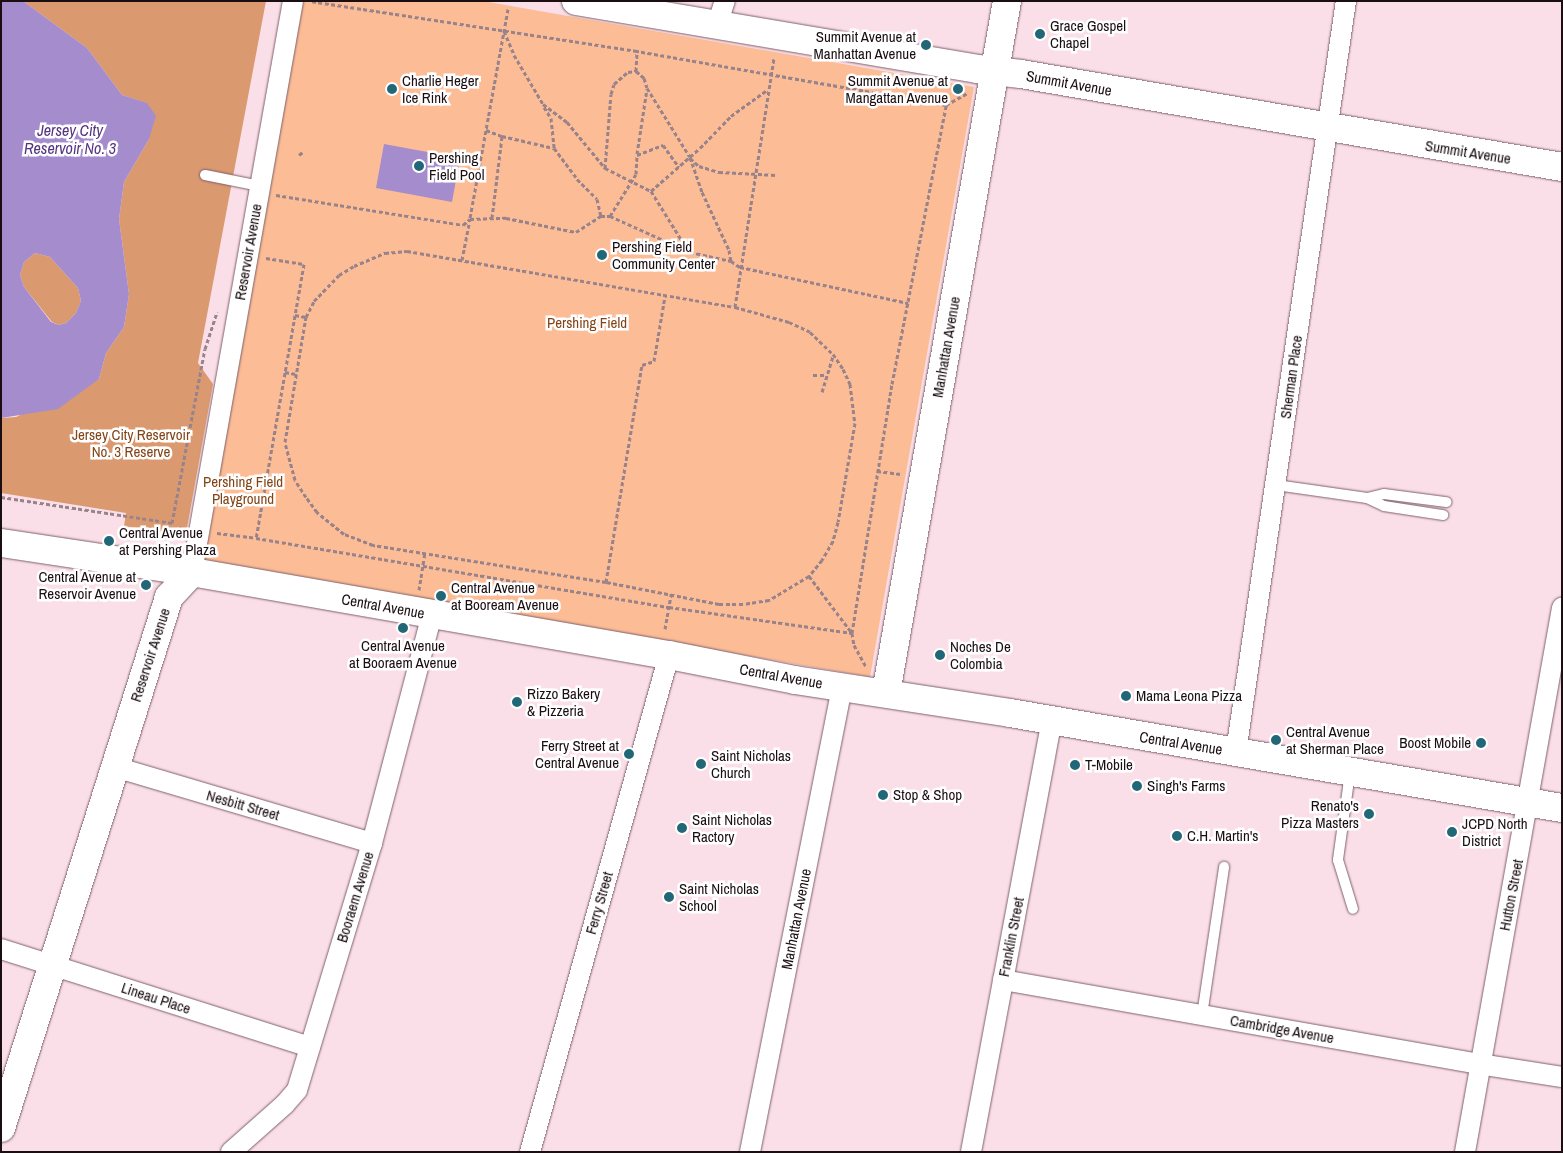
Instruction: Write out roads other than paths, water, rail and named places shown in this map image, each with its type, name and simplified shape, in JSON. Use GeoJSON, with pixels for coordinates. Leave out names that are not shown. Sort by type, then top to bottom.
{"type":"FeatureCollection","features":[{"type":"Feature","properties":{"kind":"street","name":"Reservoir Avenue"},"geometry":{"type":"LineString","coordinates":[[1,1128],[169,598],[192,572],[271,189],[293,1]]}},
{"type":"Feature","properties":{"kind":"street","name":"Summit Avenue"},"geometry":{"type":"LineString","coordinates":[[576,1],[721,13],[996,72],[1562,167]]}},
{"type":"Feature","properties":{"kind":"street","name":"Manhattan Avenue"},"geometry":{"type":"LineString","coordinates":[[886,693],[1007,1]]}},
{"type":"Feature","properties":{"kind":"street","name":"Sherman Place"},"geometry":{"type":"LineString","coordinates":[[1236,752],[1346,1]]}},
{"type":"Feature","properties":{"kind":"street","name":"Central Avenue"},"geometry":{"type":"LineString","coordinates":[[1,543],[192,572],[432,614],[667,642],[842,687],[1562,808]]}},
{"type":"Feature","properties":{"kind":"street","name":"Hutton Street"},"geometry":{"type":"LineString","coordinates":[[1465,1152],[1479,1064],[1562,608]]}},
{"type":"Feature","properties":{"kind":"street","name":"Booraem Avenue"},"geometry":{"type":"LineString","coordinates":[[231,1152],[285,1104],[297,1090],[372,843],[432,614]]}},
{"type":"Feature","properties":{"kind":"street","name":"Ferry Street"},"geometry":{"type":"LineString","coordinates":[[530,1152],[667,642]]}},
{"type":"Feature","properties":{"kind":"street","name":"Manhattan Avenue"},"geometry":{"type":"LineString","coordinates":[[750,1152],[842,687]]}},
{"type":"Feature","properties":{"kind":"street","name":"Franklin Street"},"geometry":{"type":"LineString","coordinates":[[971,1152],[1052,721]]}},
{"type":"Feature","properties":{"kind":"street","name":"Nesbitt Street"},"geometry":{"type":"LineString","coordinates":[[115,767],[372,843]]}},
{"type":"Feature","properties":{"kind":"street","name":"Lineau Place"},"geometry":{"type":"LineString","coordinates":[[1,949],[310,1047]]}},
{"type":"Feature","properties":{"kind":"street","name":"Cambridge Avenue"},"geometry":{"type":"LineString","coordinates":[[1003,980],[1562,1077]]}},
{"type":"Feature","properties":{"kind":"lane"},"geometry":{"type":"LineString","coordinates":[[205,175],[271,189]]}},
{"type":"Feature","properties":{"kind":"lane"},"geometry":{"type":"LineString","coordinates":[[1276,485],[1367,498],[1384,506],[1442,516]]}},
{"type":"Feature","properties":{"kind":"lane"},"geometry":{"type":"LineString","coordinates":[[1367,498],[1384,494],[1446,502]]}},
{"type":"Feature","properties":{"kind":"lane"},"geometry":{"type":"LineString","coordinates":[[1350,773],[1338,860],[1353,909]]}},
{"type":"Feature","properties":{"kind":"lane"},"geometry":{"type":"LineString","coordinates":[[1202,1015],[1224,867]]}},
{"type":"Feature","properties":{"kind":"water","name":"Jersey City Reservoir No. 3"},"geometry":{"type":"Polygon","coordinates":[[[1,1],[23,1],[87,48],[122,95],[147,103],[156,116],[149,139],[124,182],[119,219],[129,294],[124,327],[106,353],[99,379],[58,409],[1,418],[1,1]],[[35,253],[24,262],[20,275],[24,287],[51,322],[59,325],[66,323],[76,313],[81,301],[78,288],[50,257],[35,253]]]}},
{"type":"Feature","properties":{"kind":"water"},"geometry":{"type":"Polygon","coordinates":[[[384,144],[460,158],[452,202],[376,188],[384,144]]]}},
{"type":"Feature","properties":{"kind":"place","name":"Grace Gospel Chapel"},"geometry":{"type":"Point","coordinates":[1040,34]}},
{"type":"Feature","properties":{"kind":"place","name":"Summit Avenue at Manhattan Avenue"},"geometry":{"type":"Point","coordinates":[926,45]}},
{"type":"Feature","properties":{"kind":"place","name":"Charlie Heger Ice Rink"},"geometry":{"type":"Point","coordinates":[392,89]}},
{"type":"Feature","properties":{"kind":"place","name":"Summit Avenue at Mangattan Avenue"},"geometry":{"type":"Point","coordinates":[958,89]}},
{"type":"Feature","properties":{"kind":"place","name":"Pershing Field Pool"},"geometry":{"type":"Point","coordinates":[419,166]}},
{"type":"Feature","properties":{"kind":"place","name":"Pershing Field Community Center"},"geometry":{"type":"Point","coordinates":[602,255]}},
{"type":"Feature","properties":{"kind":"place","name":"Central Avenue at Pershing Plaza"},"geometry":{"type":"Point","coordinates":[109,541]}},
{"type":"Feature","properties":{"kind":"place","name":"Central Avenue at Reservoir Avenue"},"geometry":{"type":"Point","coordinates":[146,585]}},
{"type":"Feature","properties":{"kind":"place","name":"Central Avenue at Booream Avenue"},"geometry":{"type":"Point","coordinates":[441,596]}},
{"type":"Feature","properties":{"kind":"place","name":"Central Avenue at Booraem Avenue"},"geometry":{"type":"Point","coordinates":[403,628]}},
{"type":"Feature","properties":{"kind":"place","name":"Noches De Colombia"},"geometry":{"type":"Point","coordinates":[940,655]}},
{"type":"Feature","properties":{"kind":"place","name":"Mama Leona Pizza"},"geometry":{"type":"Point","coordinates":[1126,696]}},
{"type":"Feature","properties":{"kind":"place","name":"Rizzo Bakery & Pizzeria"},"geometry":{"type":"Point","coordinates":[517,702]}},
{"type":"Feature","properties":{"kind":"place","name":"Central Avenue at Sherman Place"},"geometry":{"type":"Point","coordinates":[1276,740]}},
{"type":"Feature","properties":{"kind":"place","name":"Boost Mobile"},"geometry":{"type":"Point","coordinates":[1481,743]}},
{"type":"Feature","properties":{"kind":"place","name":"Ferry Street at Central Avenue"},"geometry":{"type":"Point","coordinates":[629,754]}},
{"type":"Feature","properties":{"kind":"place","name":"Saint Nicholas Church"},"geometry":{"type":"Point","coordinates":[701,764]}},
{"type":"Feature","properties":{"kind":"place","name":"T-Mobile"},"geometry":{"type":"Point","coordinates":[1075,765]}},
{"type":"Feature","properties":{"kind":"place","name":"Singh's Farms"},"geometry":{"type":"Point","coordinates":[1137,786]}},
{"type":"Feature","properties":{"kind":"place","name":"Stop & Shop"},"geometry":{"type":"Point","coordinates":[883,795]}},
{"type":"Feature","properties":{"kind":"place","name":"Renato's Pizza Masters"},"geometry":{"type":"Point","coordinates":[1369,814]}},
{"type":"Feature","properties":{"kind":"place","name":"Saint Nicholas Ractory"},"geometry":{"type":"Point","coordinates":[682,828]}},
{"type":"Feature","properties":{"kind":"place","name":"JCPD North District"},"geometry":{"type":"Point","coordinates":[1452,832]}},
{"type":"Feature","properties":{"kind":"place","name":"C.H. Martin's"},"geometry":{"type":"Point","coordinates":[1177,836]}},
{"type":"Feature","properties":{"kind":"place","name":"Saint Nicholas School"},"geometry":{"type":"Point","coordinates":[669,897]}},
{"type":"Feature","properties":{"kind":"park label","name":"Pershing Field"},"geometry":{"type":"Point","coordinates":[587,323]}},
{"type":"Feature","properties":{"kind":"park label","name":"Jersey City Reservoir No. 3 Reserve"},"geometry":{"type":"Point","coordinates":[131,442]}},
{"type":"Feature","properties":{"kind":"park label","name":"Pershing Field Playground"},"geometry":{"type":"Point","coordinates":[243,490]}}]}
